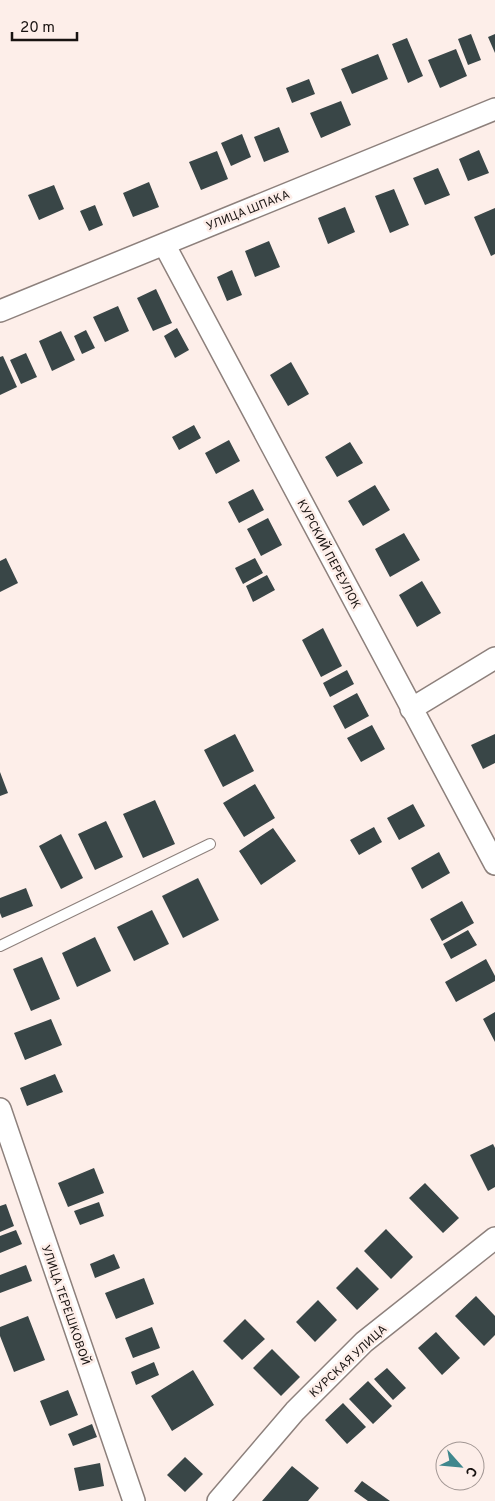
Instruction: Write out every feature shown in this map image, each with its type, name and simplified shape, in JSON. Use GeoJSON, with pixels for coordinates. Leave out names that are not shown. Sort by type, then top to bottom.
{"type":"FeatureCollection","features":[{"type":"Feature","properties":{"kind":"street","name":"УЛИЦА ШПАКА"},"geometry":{"type":"LineString","coordinates":[[0,311],[495,109]]}},
{"type":"Feature","properties":{"kind":"street","name":"КУРСКИЙ ПЕРЕУЛОК"},"geometry":{"type":"LineString","coordinates":[[164,244],[495,864]]}},
{"type":"Feature","properties":{"kind":"street"},"geometry":{"type":"LineString","coordinates":[[411,709],[495,658]]}},
{"type":"Feature","properties":{"kind":"street","name":"УЛИЦА ТЕРЕШКОВОЙ"},"geometry":{"type":"LineString","coordinates":[[0,1110],[134,1501]]}},
{"type":"Feature","properties":{"kind":"street","name":"КУРСКАЯ УЛИЦА"},"geometry":{"type":"LineString","coordinates":[[218,1501],[295,1411],[364,1342],[495,1238]]}},
{"type":"Feature","properties":{"kind":"lane"},"geometry":{"type":"LineString","coordinates":[[0,946],[210,844]]}},
{"type":"Feature","properties":{"kind":"building"},"geometry":{"type":"Polygon","coordinates":[[[471,34],[481,60],[468,65],[458,39],[471,34]]]}},
{"type":"Feature","properties":{"kind":"building"},"geometry":{"type":"Polygon","coordinates":[[[495,34],[495,53],[488,37],[495,34]]]}},
{"type":"Feature","properties":{"kind":"building"},"geometry":{"type":"Polygon","coordinates":[[[407,38],[423,76],[408,83],[392,44],[407,38]]]}},
{"type":"Feature","properties":{"kind":"building"},"geometry":{"type":"Polygon","coordinates":[[[456,49],[467,76],[440,88],[428,60],[456,49]]]}},
{"type":"Feature","properties":{"kind":"building"},"geometry":{"type":"Polygon","coordinates":[[[378,54],[388,79],[352,94],[341,69],[378,54]]]}},
{"type":"Feature","properties":{"kind":"building"},"geometry":{"type":"Polygon","coordinates":[[[309,79],[315,94],[292,103],[286,88],[309,79]]]}},
{"type":"Feature","properties":{"kind":"building"},"geometry":{"type":"Polygon","coordinates":[[[341,101],[351,125],[321,138],[310,113],[341,101]]]}},
{"type":"Feature","properties":{"kind":"building"},"geometry":{"type":"Polygon","coordinates":[[[279,127],[289,152],[264,162],[254,137],[279,127]]]}},
{"type":"Feature","properties":{"kind":"building"},"geometry":{"type":"Polygon","coordinates":[[[242,134],[251,157],[231,166],[221,143],[242,134]]]}},
{"type":"Feature","properties":{"kind":"building"},"geometry":{"type":"Polygon","coordinates":[[[479,150],[489,173],[468,181],[459,159],[479,150]]]}},
{"type":"Feature","properties":{"kind":"building"},"geometry":{"type":"Polygon","coordinates":[[[217,151],[228,179],[201,190],[189,162],[217,151]]]}},
{"type":"Feature","properties":{"kind":"building"},"geometry":{"type":"Polygon","coordinates":[[[438,168],[450,195],[425,205],[413,178],[438,168]]]}},
{"type":"Feature","properties":{"kind":"building"},"geometry":{"type":"Polygon","coordinates":[[[149,182],[159,207],[133,217],[123,193],[149,182]]]}},
{"type":"Feature","properties":{"kind":"building"},"geometry":{"type":"Polygon","coordinates":[[[54,185],[64,209],[39,220],[28,195],[54,185]]]}},
{"type":"Feature","properties":{"kind":"building"},"geometry":{"type":"Polygon","coordinates":[[[394,189],[409,225],[390,233],[375,196],[394,189]]]}},
{"type":"Feature","properties":{"kind":"building"},"geometry":{"type":"Polygon","coordinates":[[[95,205],[103,225],[89,231],[80,211],[95,205]]]}},
{"type":"Feature","properties":{"kind":"building"},"geometry":{"type":"Polygon","coordinates":[[[345,207],[355,232],[328,244],[318,218],[345,207]]]}},
{"type":"Feature","properties":{"kind":"building"},"geometry":{"type":"Polygon","coordinates":[[[495,208],[495,254],[491,256],[474,217],[495,208]]]}},
{"type":"Feature","properties":{"kind":"building"},"geometry":{"type":"Polygon","coordinates":[[[269,241],[280,267],[255,277],[245,251],[269,241]]]}},
{"type":"Feature","properties":{"kind":"building"},"geometry":{"type":"Polygon","coordinates":[[[232,270],[242,295],[227,301],[217,277],[232,270]]]}},
{"type":"Feature","properties":{"kind":"building"},"geometry":{"type":"Polygon","coordinates":[[[156,289],[172,323],[153,331],[137,298],[156,289]]]}},
{"type":"Feature","properties":{"kind":"building"},"geometry":{"type":"Polygon","coordinates":[[[118,306],[129,331],[105,342],[93,317],[118,306]]]}},
{"type":"Feature","properties":{"kind":"building"},"geometry":{"type":"Polygon","coordinates":[[[177,328],[189,350],[175,358],[164,336],[177,328]]]}},
{"type":"Feature","properties":{"kind":"building"},"geometry":{"type":"Polygon","coordinates":[[[86,330],[95,348],[82,354],[74,336],[86,330]]]}},
{"type":"Feature","properties":{"kind":"building"},"geometry":{"type":"Polygon","coordinates":[[[61,331],[75,360],[52,371],[39,341],[61,331]]]}},
{"type":"Feature","properties":{"kind":"building"},"geometry":{"type":"Polygon","coordinates":[[[26,353],[37,377],[21,384],[10,360],[26,353]]]}},
{"type":"Feature","properties":{"kind":"building"},"geometry":{"type":"Polygon","coordinates":[[[3,356],[17,387],[0,395],[0,357],[3,356]]]}},
{"type":"Feature","properties":{"kind":"building"},"geometry":{"type":"Polygon","coordinates":[[[291,362],[309,394],[288,406],[270,375],[291,362]]]}},
{"type":"Feature","properties":{"kind":"building"},"geometry":{"type":"Polygon","coordinates":[[[194,425],[201,438],[179,450],[172,437],[194,425]]]}},
{"type":"Feature","properties":{"kind":"building"},"geometry":{"type":"Polygon","coordinates":[[[229,440],[240,461],[216,474],[205,453],[229,440]]]}},
{"type":"Feature","properties":{"kind":"building"},"geometry":{"type":"Polygon","coordinates":[[[350,442],[363,463],[337,477],[325,457],[350,442]]]}},
{"type":"Feature","properties":{"kind":"building"},"geometry":{"type":"Polygon","coordinates":[[[375,485],[390,510],[363,526],[348,501],[375,485]]]}},
{"type":"Feature","properties":{"kind":"building"},"geometry":{"type":"Polygon","coordinates":[[[253,489],[264,510],[239,523],[228,502],[253,489]]]}},
{"type":"Feature","properties":{"kind":"building"},"geometry":{"type":"Polygon","coordinates":[[[268,518],[282,545],[261,556],[247,529],[268,518]]]}},
{"type":"Feature","properties":{"kind":"building"},"geometry":{"type":"Polygon","coordinates":[[[404,533],[420,560],[390,577],[375,549],[404,533]]]}},
{"type":"Feature","properties":{"kind":"building"},"geometry":{"type":"Polygon","coordinates":[[[6,558],[18,583],[0,592],[0,561],[6,558]]]}},
{"type":"Feature","properties":{"kind":"building"},"geometry":{"type":"Polygon","coordinates":[[[255,558],[263,573],[243,584],[235,568],[255,558]]]}},
{"type":"Feature","properties":{"kind":"building"},"geometry":{"type":"Polygon","coordinates":[[[267,575],[275,590],[253,602],[246,586],[267,575]]]}},
{"type":"Feature","properties":{"kind":"building"},"geometry":{"type":"Polygon","coordinates":[[[422,581],[441,613],[417,627],[399,595],[422,581]]]}},
{"type":"Feature","properties":{"kind":"building"},"geometry":{"type":"Polygon","coordinates":[[[323,628],[342,666],[321,677],[302,640],[323,628]]]}},
{"type":"Feature","properties":{"kind":"building"},"geometry":{"type":"Polygon","coordinates":[[[347,670],[354,684],[330,697],[323,683],[347,670]]]}},
{"type":"Feature","properties":{"kind":"building"},"geometry":{"type":"Polygon","coordinates":[[[357,693],[369,716],[345,729],[333,706],[357,693]]]}},
{"type":"Feature","properties":{"kind":"building"},"geometry":{"type":"Polygon","coordinates":[[[372,725],[385,749],[361,762],[347,738],[372,725]]]}},
{"type":"Feature","properties":{"kind":"building"},"geometry":{"type":"Polygon","coordinates":[[[235,734],[254,771],[223,787],[204,750],[235,734]]]}},
{"type":"Feature","properties":{"kind":"building"},"geometry":{"type":"Polygon","coordinates":[[[495,734],[495,763],[483,769],[471,745],[495,734]]]}},
{"type":"Feature","properties":{"kind":"building"},"geometry":{"type":"Polygon","coordinates":[[[0,772],[8,793],[0,796],[0,772]]]}},
{"type":"Feature","properties":{"kind":"building"},"geometry":{"type":"Polygon","coordinates":[[[255,784],[275,818],[244,837],[223,803],[255,784]]]}},
{"type":"Feature","properties":{"kind":"building"},"geometry":{"type":"Polygon","coordinates":[[[155,800],[175,844],[143,858],[123,814],[155,800]]]}},
{"type":"Feature","properties":{"kind":"building"},"geometry":{"type":"Polygon","coordinates":[[[413,804],[425,826],[399,840],[387,818],[413,804]]]}},
{"type":"Feature","properties":{"kind":"building"},"geometry":{"type":"Polygon","coordinates":[[[106,821],[123,857],[95,870],[78,834],[106,821]]]}},
{"type":"Feature","properties":{"kind":"building"},"geometry":{"type":"Polygon","coordinates":[[[374,827],[382,842],[359,855],[350,840],[374,827]]]}},
{"type":"Feature","properties":{"kind":"building"},"geometry":{"type":"Polygon","coordinates":[[[273,828],[296,861],[261,885],[239,851],[273,828]]]}},
{"type":"Feature","properties":{"kind":"building"},"geometry":{"type":"Polygon","coordinates":[[[61,834],[83,878],[61,889],[39,846],[61,834]]]}},
{"type":"Feature","properties":{"kind":"building"},"geometry":{"type":"Polygon","coordinates":[[[439,852],[450,873],[422,889],[411,868],[439,852]]]}},
{"type":"Feature","properties":{"kind":"building"},"geometry":{"type":"Polygon","coordinates":[[[198,878],[219,920],[183,938],[162,896],[198,878]]]}},
{"type":"Feature","properties":{"kind":"building"},"geometry":{"type":"Polygon","coordinates":[[[26,888],[33,906],[2,918],[0,898],[26,888]]]}},
{"type":"Feature","properties":{"kind":"building"},"geometry":{"type":"Polygon","coordinates":[[[462,901],[474,923],[442,941],[430,919],[462,901]]]}},
{"type":"Feature","properties":{"kind":"building"},"geometry":{"type":"Polygon","coordinates":[[[152,910],[169,944],[134,961],[117,927],[152,910]]]}},
{"type":"Feature","properties":{"kind":"building"},"geometry":{"type":"Polygon","coordinates":[[[468,930],[477,945],[451,959],[443,944],[468,930]]]}},
{"type":"Feature","properties":{"kind":"building"},"geometry":{"type":"Polygon","coordinates":[[[95,937],[111,971],[77,987],[62,953],[95,937]]]}},
{"type":"Feature","properties":{"kind":"building"},"geometry":{"type":"Polygon","coordinates":[[[42,957],[60,999],[31,1011],[13,969],[42,957]]]}},
{"type":"Feature","properties":{"kind":"building"},"geometry":{"type":"Polygon","coordinates":[[[486,959],[495,976],[495,981],[456,1002],[445,982],[486,959]]]}},
{"type":"Feature","properties":{"kind":"building"},"geometry":{"type":"Polygon","coordinates":[[[495,1012],[495,1042],[483,1019],[495,1012]]]}},
{"type":"Feature","properties":{"kind":"building"},"geometry":{"type":"Polygon","coordinates":[[[51,1019],[62,1045],[25,1060],[14,1033],[51,1019]]]}},
{"type":"Feature","properties":{"kind":"building"},"geometry":{"type":"Polygon","coordinates":[[[55,1074],[63,1092],[27,1106],[20,1088],[55,1074]]]}},
{"type":"Feature","properties":{"kind":"building"},"geometry":{"type":"Polygon","coordinates":[[[493,1144],[495,1148],[495,1187],[488,1191],[470,1155],[493,1144]]]}},
{"type":"Feature","properties":{"kind":"building"},"geometry":{"type":"Polygon","coordinates":[[[94,1168],[104,1193],[68,1207],[58,1183],[94,1168]]]}},
{"type":"Feature","properties":{"kind":"building"},"geometry":{"type":"Polygon","coordinates":[[[425,1183],[459,1218],[443,1233],[409,1198],[425,1183]]]}},
{"type":"Feature","properties":{"kind":"building"},"geometry":{"type":"Polygon","coordinates":[[[99,1202],[104,1216],[80,1225],[74,1211],[99,1202]]]}},
{"type":"Feature","properties":{"kind":"building"},"geometry":{"type":"Polygon","coordinates":[[[6,1204],[14,1226],[0,1232],[0,1206],[6,1204]]]}},
{"type":"Feature","properties":{"kind":"building"},"geometry":{"type":"Polygon","coordinates":[[[386,1229],[413,1257],[391,1279],[364,1251],[386,1229]]]}},
{"type":"Feature","properties":{"kind":"building"},"geometry":{"type":"Polygon","coordinates":[[[16,1230],[22,1244],[0,1253],[0,1236],[16,1230]]]}},
{"type":"Feature","properties":{"kind":"building"},"geometry":{"type":"Polygon","coordinates":[[[114,1254],[120,1268],[95,1278],[90,1264],[114,1254]]]}},
{"type":"Feature","properties":{"kind":"building"},"geometry":{"type":"Polygon","coordinates":[[[26,1265],[32,1281],[0,1293],[0,1275],[26,1265]]]}},
{"type":"Feature","properties":{"kind":"building"},"geometry":{"type":"Polygon","coordinates":[[[357,1267],[379,1289],[357,1310],[336,1288],[357,1267]]]}},
{"type":"Feature","properties":{"kind":"building"},"geometry":{"type":"Polygon","coordinates":[[[144,1278],[154,1304],[116,1319],[105,1293],[144,1278]]]}},
{"type":"Feature","properties":{"kind":"building"},"geometry":{"type":"Polygon","coordinates":[[[476,1296],[495,1316],[495,1335],[484,1346],[455,1316],[476,1296]]]}},
{"type":"Feature","properties":{"kind":"building"},"geometry":{"type":"Polygon","coordinates":[[[318,1300],[337,1320],[315,1342],[296,1322],[318,1300]]]}},
{"type":"Feature","properties":{"kind":"building"},"geometry":{"type":"Polygon","coordinates":[[[28,1316],[45,1360],[14,1372],[0,1336],[0,1327],[28,1316]]]}},
{"type":"Feature","properties":{"kind":"building"},"geometry":{"type":"Polygon","coordinates":[[[245,1319],[265,1339],[242,1360],[223,1341],[245,1319]]]}},
{"type":"Feature","properties":{"kind":"building"},"geometry":{"type":"Polygon","coordinates":[[[152,1327],[160,1348],[133,1358],[125,1338],[152,1327]]]}},
{"type":"Feature","properties":{"kind":"building"},"geometry":{"type":"Polygon","coordinates":[[[436,1332],[460,1358],[442,1375],[418,1348],[436,1332]]]}},
{"type":"Feature","properties":{"kind":"building"},"geometry":{"type":"Polygon","coordinates":[[[272,1349],[300,1377],[281,1396],[253,1368],[272,1349]]]}},
{"type":"Feature","properties":{"kind":"building"},"geometry":{"type":"Polygon","coordinates":[[[154,1362],[159,1375],[136,1385],[131,1372],[154,1362]]]}},
{"type":"Feature","properties":{"kind":"building"},"geometry":{"type":"Polygon","coordinates":[[[387,1368],[406,1388],[393,1400],[374,1379],[387,1368]]]}},
{"type":"Feature","properties":{"kind":"building"},"geometry":{"type":"Polygon","coordinates":[[[193,1370],[214,1405],[172,1431],[151,1396],[193,1370]]]}},
{"type":"Feature","properties":{"kind":"building"},"geometry":{"type":"Polygon","coordinates":[[[368,1381],[392,1406],[373,1424],[349,1399],[368,1381]]]}},
{"type":"Feature","properties":{"kind":"building"},"geometry":{"type":"Polygon","coordinates":[[[68,1390],[78,1415],[50,1426],[40,1401],[68,1390]]]}},
{"type":"Feature","properties":{"kind":"building"},"geometry":{"type":"Polygon","coordinates":[[[343,1403],[366,1427],[347,1444],[325,1420],[343,1403]]]}},
{"type":"Feature","properties":{"kind":"building"},"geometry":{"type":"Polygon","coordinates":[[[92,1424],[97,1437],[73,1446],[68,1434],[92,1424]]]}},
{"type":"Feature","properties":{"kind":"building"},"geometry":{"type":"Polygon","coordinates":[[[185,1457],[203,1474],[185,1492],[167,1475],[185,1457]]]}},
{"type":"Feature","properties":{"kind":"building"},"geometry":{"type":"Polygon","coordinates":[[[100,1463],[104,1486],[79,1491],[74,1468],[100,1463]]]}},
{"type":"Feature","properties":{"kind":"building"},"geometry":{"type":"Polygon","coordinates":[[[292,1466],[319,1488],[308,1501],[262,1501],[292,1466]]]}},
{"type":"Feature","properties":{"kind":"building"},"geometry":{"type":"Polygon","coordinates":[[[362,1481],[390,1501],[368,1501],[354,1491],[362,1481]]]}}]}
